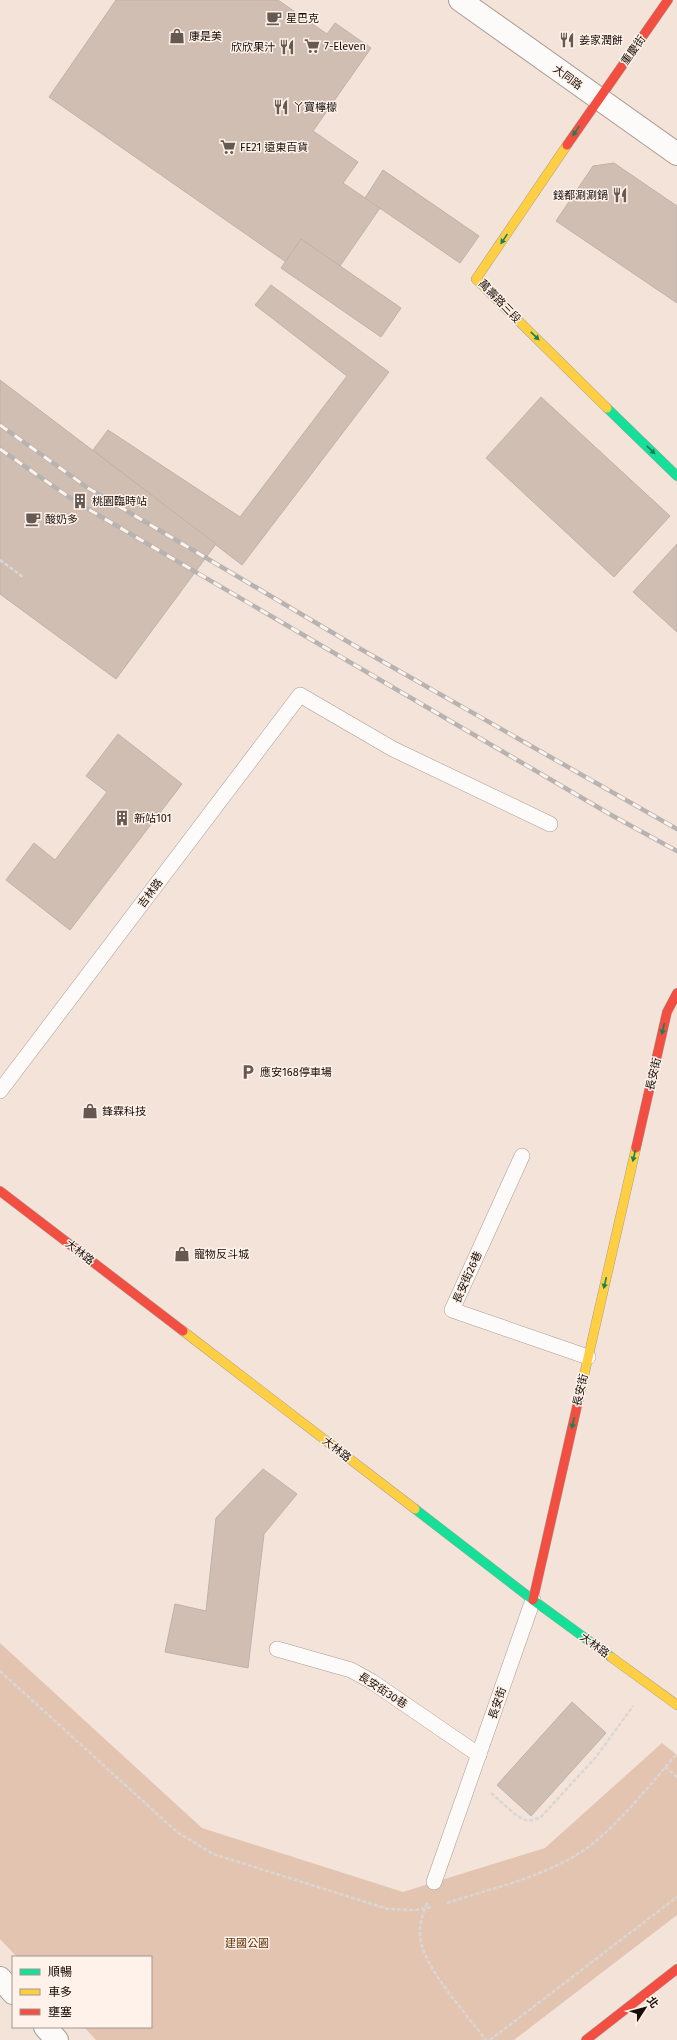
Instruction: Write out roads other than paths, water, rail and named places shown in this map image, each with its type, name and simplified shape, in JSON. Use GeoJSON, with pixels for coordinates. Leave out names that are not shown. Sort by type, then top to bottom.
{"type":"FeatureCollection","features":[{"type":"Feature","properties":{"kind":"street","name":"大同路"},"geometry":{"type":"LineString","coordinates":[[460,0],[677,154]]}},
{"type":"Feature","properties":{"kind":"street","name":"重慶街"},"geometry":{"type":"LineString","coordinates":[[598,99],[668,0]]}},
{"type":"Feature","properties":{"kind":"street","name":"萬壽路三段"},"geometry":{"type":"LineString","coordinates":[[598,99],[476,279],[677,476]]}},
{"type":"Feature","properties":{"kind":"street","name":"長安街"},"geometry":{"type":"LineString","coordinates":[[533,1600],[667,1012],[677,993]]}},
{"type":"Feature","properties":{"kind":"street","name":"大林路"},"geometry":{"type":"LineString","coordinates":[[0,1191],[533,1600],[677,1704]]}},
{"type":"Feature","properties":{"kind":"street"},"geometry":{"type":"LineString","coordinates":[[586,2040],[677,1970]]}},
{"type":"Feature","properties":{"kind":"street"},"geometry":{"type":"LineString","coordinates":[[0,1978],[12,1992]]}},
{"type":"Feature","properties":{"kind":"street"},"geometry":{"type":"LineString","coordinates":[[46,2028],[56,2040]]}},
{"type":"Feature","properties":{"kind":"lane","name":"吉林路"},"geometry":{"type":"LineString","coordinates":[[0,1091],[300,695],[393,749],[550,824]]}},
{"type":"Feature","properties":{"kind":"lane","name":"長安街26巷"},"geometry":{"type":"LineString","coordinates":[[522,1156],[452,1310],[588,1357]]}},
{"type":"Feature","properties":{"kind":"lane","name":"長安街"},"geometry":{"type":"LineString","coordinates":[[434,1882],[533,1600]]}},
{"type":"Feature","properties":{"kind":"lane","name":"長安街30巷"},"geometry":{"type":"LineString","coordinates":[[277,1649],[351,1670],[371,1681],[478,1755]]}},
{"type":"Feature","properties":{"kind":"railway"},"geometry":{"type":"LineString","coordinates":[[0,425],[88,488],[350,643],[677,829]]}},
{"type":"Feature","properties":{"kind":"railway"},"geometry":{"type":"LineString","coordinates":[[0,449],[76,502],[613,816],[677,851]]}},
{"type":"Feature","properties":{"kind":"place","name":"星巴克"},"geometry":{"type":"Point","coordinates":[274,18]}},
{"type":"Feature","properties":{"kind":"place","name":"康是美"},"geometry":{"type":"Point","coordinates":[177,36]}},
{"type":"Feature","properties":{"kind":"place","name":"姜家潤餅"},"geometry":{"type":"Point","coordinates":[567,40]}},
{"type":"Feature","properties":{"kind":"place","name":"7-Eleven"},"geometry":{"type":"Point","coordinates":[312,46]}},
{"type":"Feature","properties":{"kind":"place","name":"欣欣果汁"},"geometry":{"type":"Point","coordinates":[287,47]}},
{"type":"Feature","properties":{"kind":"place","name":"丫寶檸檬"},"geometry":{"type":"Point","coordinates":[281,107]}},
{"type":"Feature","properties":{"kind":"place","name":"FE21 遠東百貨"},"geometry":{"type":"Point","coordinates":[228,147]}},
{"type":"Feature","properties":{"kind":"place","name":"錢都涮涮鍋"},"geometry":{"type":"Point","coordinates":[620,195]}},
{"type":"Feature","properties":{"kind":"place","name":"桃園臨時站"},"geometry":{"type":"Point","coordinates":[80,501]}},
{"type":"Feature","properties":{"kind":"place","name":"酸奶多"},"geometry":{"type":"Point","coordinates":[33,519]}},
{"type":"Feature","properties":{"kind":"place","name":"新站101"},"geometry":{"type":"Point","coordinates":[122,818]}},
{"type":"Feature","properties":{"kind":"place","name":"應安168停車場"},"geometry":{"type":"Point","coordinates":[248,1072]}},
{"type":"Feature","properties":{"kind":"place","name":"鋒霖科技"},"geometry":{"type":"Point","coordinates":[90,1111]}},
{"type":"Feature","properties":{"kind":"place","name":"寵物反斗城"},"geometry":{"type":"Point","coordinates":[182,1254]}},
{"type":"Feature","properties":{"kind":"park label","name":"建國公園"},"geometry":{"type":"Point","coordinates":[247,1943]}}]}
